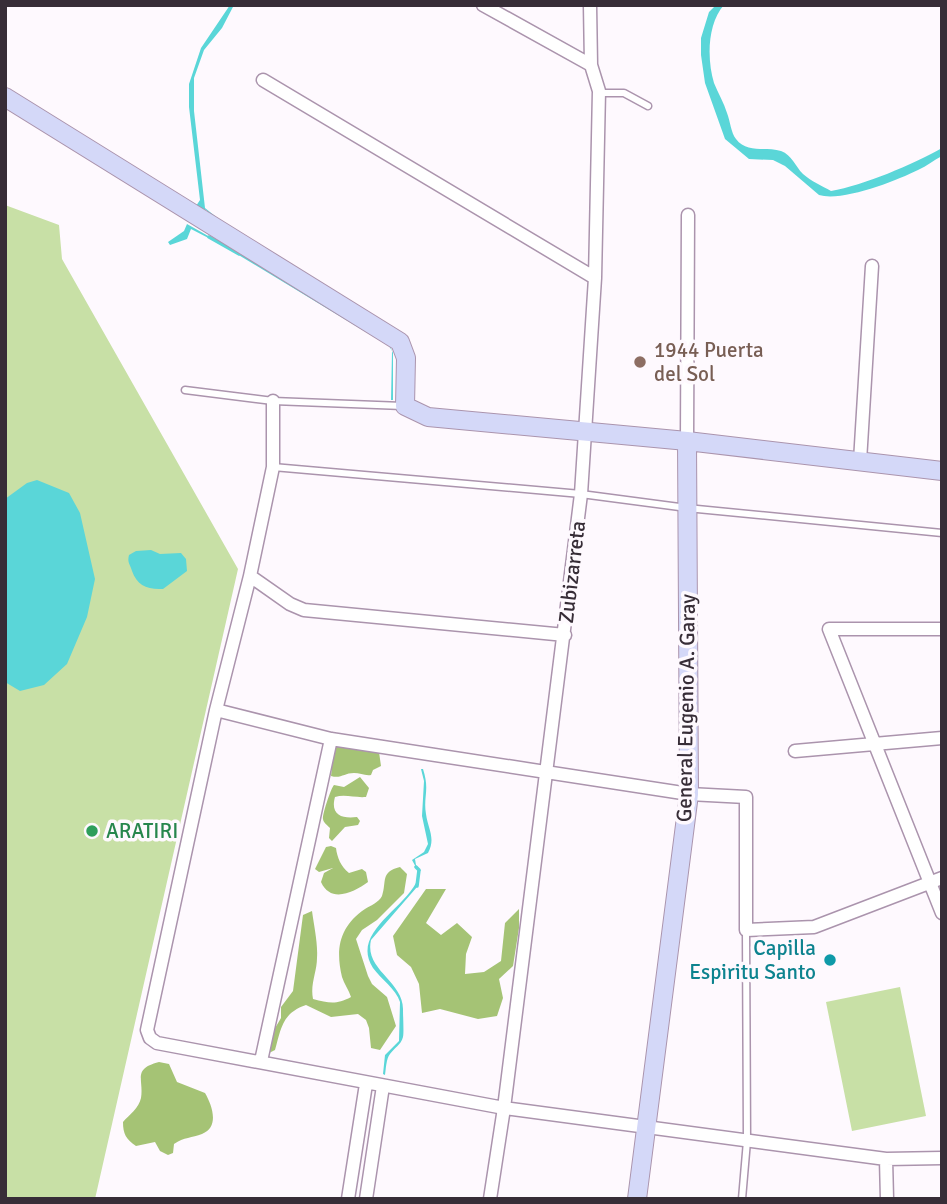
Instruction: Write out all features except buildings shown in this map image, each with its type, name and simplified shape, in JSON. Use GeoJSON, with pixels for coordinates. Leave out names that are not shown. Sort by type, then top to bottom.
{"type":"FeatureCollection","features":[{"type":"Feature","properties":{"kind":"street"},"geometry":{"type":"LineString","coordinates":[[483,5],[591,65]]}},
{"type":"Feature","properties":{"kind":"street","name":"Zubizarreta"},"geometry":{"type":"LineString","coordinates":[[490,1199],[504,1108],[582,494],[595,278],[599,93],[591,65],[590,5]]}},
{"type":"Feature","properties":{"kind":"street"},"geometry":{"type":"LineString","coordinates":[[263,80],[595,278]]}},
{"type":"Feature","properties":{"kind":"street"},"geometry":{"type":"LineString","coordinates":[[5,97],[400,342],[406,358],[405,406],[428,417],[687,441],[942,471]]}},
{"type":"Feature","properties":{"kind":"street","name":"General Eugenio A. Garay"},"geometry":{"type":"LineString","coordinates":[[637,1199],[689,794],[688,215]]}},
{"type":"Feature","properties":{"kind":"street"},"geometry":{"type":"LineString","coordinates":[[860,461],[872,266]]}},
{"type":"Feature","properties":{"kind":"street"},"geometry":{"type":"LineString","coordinates":[[272,401],[273,467],[250,576],[216,710],[147,1030],[150,1038],[156,1043],[504,1108],[886,1159],[942,1157]]}},
{"type":"Feature","properties":{"kind":"street"},"geometry":{"type":"LineString","coordinates":[[250,576],[290,604],[304,610],[565,635]]}},
{"type":"Feature","properties":{"kind":"street"},"geometry":{"type":"LineString","coordinates":[[942,629],[829,629],[874,744],[936,880],[942,913]]}},
{"type":"Feature","properties":{"kind":"street"},"geometry":{"type":"LineString","coordinates":[[216,710],[331,739],[689,794],[746,797],[746,930],[814,927],[936,880]]}},
{"type":"Feature","properties":{"kind":"street"},"geometry":{"type":"LineString","coordinates":[[795,751],[942,738]]}},
{"type":"Feature","properties":{"kind":"street"},"geometry":{"type":"LineString","coordinates":[[261,1062],[331,739]]}},
{"type":"Feature","properties":{"kind":"street"},"geometry":{"type":"LineString","coordinates":[[348,1199],[366,1084]]}},
{"type":"Feature","properties":{"kind":"street"},"geometry":{"type":"LineString","coordinates":[[366,1199],[383,1086]]}},
{"type":"Feature","properties":{"kind":"street"},"geometry":{"type":"LineString","coordinates":[[886,1159],[887,1199]]}},
{"type":"Feature","properties":{"kind":"lane"},"geometry":{"type":"LineString","coordinates":[[599,93],[624,93],[648,106]]}},
{"type":"Feature","properties":{"kind":"lane"},"geometry":{"type":"LineString","coordinates":[[185,390],[272,401],[405,406]]}},
{"type":"Feature","properties":{"kind":"lane"},"geometry":{"type":"LineString","coordinates":[[273,467],[582,494],[687,508],[942,533]]}},
{"type":"Feature","properties":{"kind":"lane"},"geometry":{"type":"LineString","coordinates":[[742,1199],[747,1141],[746,930]]}},
{"type":"Feature","properties":{"kind":"green space","name":"ARATIRI"},"geometry":{"type":"Polygon","coordinates":[[[5,205],[59,225],[62,259],[238,569],[95,1199],[5,1199],[5,205]]]}},
{"type":"Feature","properties":{"kind":"green space"},"geometry":{"type":"Polygon","coordinates":[[[339,745],[351,749],[362,745],[379,752],[381,766],[373,770],[371,775],[354,773],[331,776],[334,748],[339,745]]]}},
{"type":"Feature","properties":{"kind":"green space"},"geometry":{"type":"Polygon","coordinates":[[[360,777],[369,788],[366,797],[335,797],[334,808],[338,814],[357,817],[360,821],[358,825],[345,827],[332,841],[329,838],[330,828],[323,819],[331,791],[334,785],[344,787],[360,777]]]}},
{"type":"Feature","properties":{"kind":"green space"},"geometry":{"type":"Polygon","coordinates":[[[326,847],[336,848],[346,871],[349,873],[362,869],[366,872],[368,882],[343,894],[331,893],[325,889],[321,882],[324,873],[333,868],[319,872],[315,869],[326,847]]]}},
{"type":"Feature","properties":{"kind":"green space"},"geometry":{"type":"Polygon","coordinates":[[[400,867],[407,874],[404,893],[377,920],[362,930],[356,939],[368,976],[372,984],[387,997],[396,1026],[380,1050],[371,1048],[366,1020],[358,1014],[331,1017],[306,1005],[287,1017],[275,1050],[267,1054],[271,1035],[281,1018],[281,1007],[293,991],[303,915],[312,911],[316,940],[317,963],[312,988],[313,999],[332,1002],[351,997],[343,980],[339,957],[345,930],[357,916],[381,898],[387,874],[400,867]]]}},
{"type":"Feature","properties":{"kind":"green space"},"geometry":{"type":"Polygon","coordinates":[[[426,889],[446,889],[426,923],[441,935],[457,923],[472,937],[466,954],[465,974],[484,972],[501,961],[505,923],[519,909],[513,966],[499,979],[503,998],[497,1016],[478,1019],[440,1009],[422,1013],[419,984],[411,967],[397,955],[393,936],[426,889]]]}},
{"type":"Feature","properties":{"kind":"green space"},"geometry":{"type":"Polygon","coordinates":[[[900,987],[926,1116],[852,1131],[826,1002],[900,987]]]}},
{"type":"Feature","properties":{"kind":"green space"},"geometry":{"type":"Polygon","coordinates":[[[159,1062],[169,1064],[177,1082],[205,1093],[213,1115],[208,1131],[174,1144],[173,1153],[168,1155],[160,1151],[155,1142],[136,1146],[126,1136],[123,1126],[123,1122],[140,1102],[142,1071],[159,1062]]]}},
{"type":"Feature","properties":{"kind":"water"},"geometry":{"type":"Polygon","coordinates":[[[230,5],[234,5],[222,28],[204,50],[194,78],[194,111],[205,208],[241,237],[206,210],[196,206],[200,200],[189,107],[189,84],[201,48],[230,5]]]}},
{"type":"Feature","properties":{"kind":"water"},"geometry":{"type":"Polygon","coordinates":[[[716,5],[724,5],[714,22],[710,42],[712,74],[733,133],[740,144],[785,153],[803,174],[831,191],[888,174],[942,148],[942,156],[883,185],[841,196],[819,195],[785,166],[773,160],[749,159],[725,139],[705,83],[701,38],[709,12],[716,5]]]}},
{"type":"Feature","properties":{"kind":"water"},"geometry":{"type":"Polygon","coordinates":[[[187,224],[389,344],[393,353],[393,400],[392,351],[389,346],[191,229],[187,239],[170,245],[168,242],[184,231],[187,224]]]}},
{"type":"Feature","properties":{"kind":"water"},"geometry":{"type":"Polygon","coordinates":[[[37,480],[69,493],[80,513],[95,579],[87,617],[67,664],[44,685],[20,691],[5,682],[5,499],[27,483],[37,480]]]}},
{"type":"Feature","properties":{"kind":"water"},"geometry":{"type":"Polygon","coordinates":[[[151,550],[160,554],[181,553],[186,559],[187,571],[163,589],[143,586],[134,576],[129,555],[136,551],[151,550]]]}},
{"type":"Feature","properties":{"kind":"water"},"geometry":{"type":"Polygon","coordinates":[[[421,769],[426,782],[425,808],[431,843],[428,853],[415,859],[421,871],[418,871],[412,860],[424,852],[428,844],[422,816],[424,781],[421,769]]]}},
{"type":"Feature","properties":{"kind":"water"},"geometry":{"type":"Polygon","coordinates":[[[416,883],[419,884],[417,887],[371,940],[373,960],[402,1000],[403,1037],[389,1056],[385,1075],[385,1055],[399,1041],[400,1002],[392,988],[373,968],[368,956],[368,944],[381,923],[416,883]]]}},
{"type":"Feature","properties":{"kind":"waterway"},"geometry":{"type":"LineString","coordinates":[[209,237],[239,254]]}},
{"type":"Feature","properties":{"kind":"waterway"},"geometry":{"type":"LineString","coordinates":[[416,867],[419,870],[417,886]]}},
{"type":"Feature","properties":{"kind":"place","name":"1944 Puerta del Sol"},"geometry":{"type":"Point","coordinates":[640,362]}},
{"type":"Feature","properties":{"kind":"place","name":"ARATIRI"},"geometry":{"type":"Point","coordinates":[92,831]}},
{"type":"Feature","properties":{"kind":"place","name":"Capilla Espiritu Santo"},"geometry":{"type":"Point","coordinates":[830,960]}}]}
